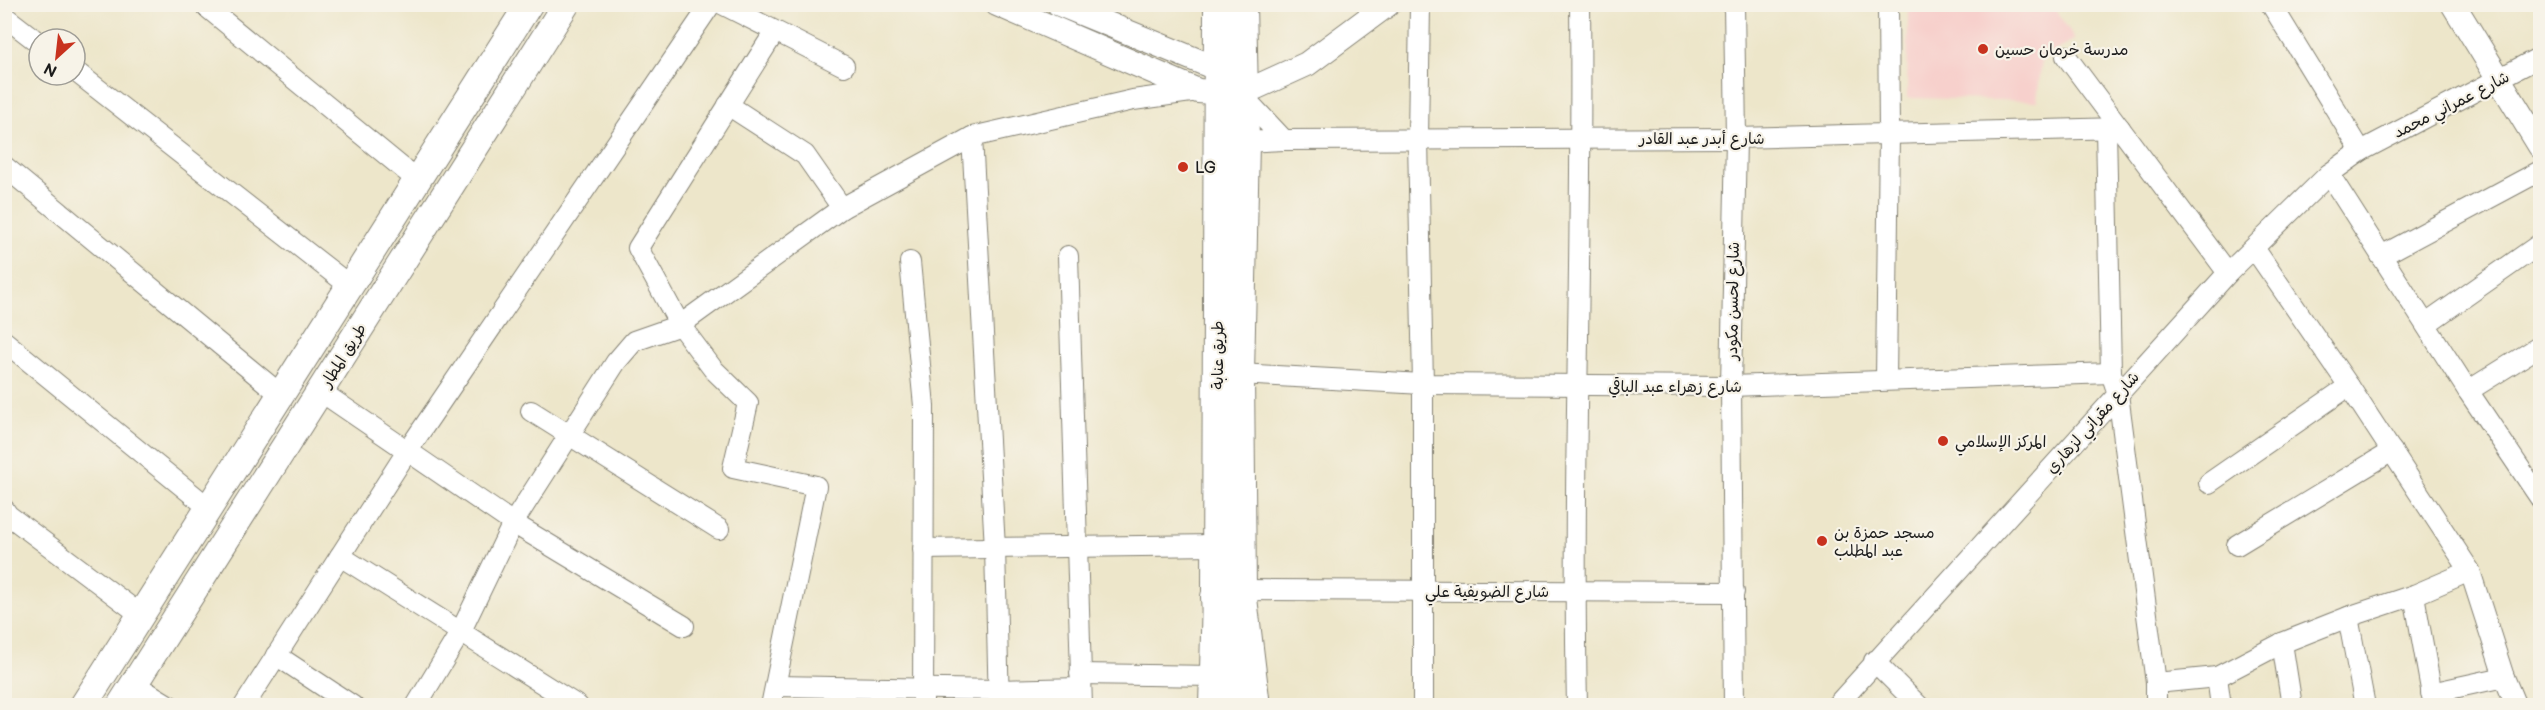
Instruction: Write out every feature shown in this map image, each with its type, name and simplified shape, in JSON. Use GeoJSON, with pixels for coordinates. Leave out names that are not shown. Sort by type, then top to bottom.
{"type":"FeatureCollection","features":[{"type":"Feature","properties":{"kind":"highway","name":"طريق عنابة"},"geometry":{"type":"LineString","coordinates":[[1217,696],[1229,594]]}},
{"type":"Feature","properties":{"kind":"highway","name":"طريق عنابة"},"geometry":{"type":"LineString","coordinates":[[1229,594],[1237,705]]}},
{"type":"Feature","properties":{"kind":"main road","name":"طريق المطار"},"geometry":{"type":"LineString","coordinates":[[83,705],[529,4]]}},
{"type":"Feature","properties":{"kind":"main road","name":"طريق المطار"},"geometry":{"type":"LineString","coordinates":[[127,694],[566,4]]}},
{"type":"Feature","properties":{"kind":"main road","name":"طريق عنابة"},"geometry":{"type":"LineString","coordinates":[[1219,4],[1217,545],[1229,594]]}},
{"type":"Feature","properties":{"kind":"main road","name":"طريق عنابة"},"geometry":{"type":"LineString","coordinates":[[1229,594],[1239,374],[1244,142],[1219,87],[1241,4]]}},
{"type":"Feature","properties":{"kind":"main road"},"geometry":{"type":"LineString","coordinates":[[1229,594],[1255,705]]}},
{"type":"Feature","properties":{"kind":"street"},"geometry":{"type":"LineString","coordinates":[[203,4],[417,180]]}},
{"type":"Feature","properties":{"kind":"street"},"geometry":{"type":"LineString","coordinates":[[244,705],[408,450],[711,4]]}},
{"type":"Feature","properties":{"kind":"street"},"geometry":{"type":"LineString","coordinates":[[722,4],[774,33],[844,66]]}},
{"type":"Feature","properties":{"kind":"street"},"geometry":{"type":"LineString","coordinates":[[997,4],[1219,87]]}},
{"type":"Feature","properties":{"kind":"street"},"geometry":{"type":"LineString","coordinates":[[1059,4],[1219,87],[1284,140]]}},
{"type":"Feature","properties":{"kind":"street"},"geometry":{"type":"LineString","coordinates":[[416,705],[460,633],[513,523],[616,362],[634,341],[680,325],[842,208],[972,137],[1133,100],[1219,87],[1307,64],[1388,4]]}},
{"type":"Feature","properties":{"kind":"street"},"geometry":{"type":"LineString","coordinates":[[1420,4],[1418,139],[1423,384],[1423,705]]}},
{"type":"Feature","properties":{"kind":"street"},"geometry":{"type":"LineString","coordinates":[[1576,705],[1574,591],[1576,386],[1582,138],[1580,4]]}},
{"type":"Feature","properties":{"kind":"street","name":"شارع لحسن مكودر"},"geometry":{"type":"LineString","coordinates":[[1734,4],[1736,138],[1731,386],[1734,705]]}},
{"type":"Feature","properties":{"kind":"street"},"geometry":{"type":"LineString","coordinates":[[1886,380],[1888,4]]}},
{"type":"Feature","properties":{"kind":"street"},"geometry":{"type":"LineString","coordinates":[[2271,4],[2361,151]]}},
{"type":"Feature","properties":{"kind":"street"},"geometry":{"type":"LineString","coordinates":[[2453,4],[2541,146]]}},
{"type":"Feature","properties":{"kind":"street"},"geometry":{"type":"LineString","coordinates":[[4,16],[27,34]]}},
{"type":"Feature","properties":{"kind":"street"},"geometry":{"type":"LineString","coordinates":[[774,33],[638,248],[680,325],[712,369],[748,403],[733,468],[816,486],[774,696],[999,698],[1081,689],[1217,696]]}},
{"type":"Feature","properties":{"kind":"street"},"geometry":{"type":"LineString","coordinates":[[2066,56],[2113,128],[2228,273]]}},
{"type":"Feature","properties":{"kind":"street","name":"شارع عمراني محمد"},"geometry":{"type":"LineString","coordinates":[[2361,151],[2541,57]]}},
{"type":"Feature","properties":{"kind":"street"},"geometry":{"type":"LineString","coordinates":[[87,80],[350,286]]}},
{"type":"Feature","properties":{"kind":"street"},"geometry":{"type":"LineString","coordinates":[[728,105],[806,155],[842,208]]}},
{"type":"Feature","properties":{"kind":"street"},"geometry":{"type":"LineString","coordinates":[[2113,128],[2110,373],[2118,394],[2156,683],[2156,705]]}},
{"type":"Feature","properties":{"kind":"street","name":"شارع أبدر عبد القادر"},"geometry":{"type":"LineString","coordinates":[[1244,142],[1736,138],[2113,128]]}},
{"type":"Feature","properties":{"kind":"street"},"geometry":{"type":"LineString","coordinates":[[972,137],[995,548],[999,698]]}},
{"type":"Feature","properties":{"kind":"street","name":"شارع مقراني لزهاري"},"geometry":{"type":"LineString","coordinates":[[1836,705],[2228,273],[2329,174],[2361,151]]}},
{"type":"Feature","properties":{"kind":"street"},"geometry":{"type":"LineString","coordinates":[[4,166],[281,395]]}},
{"type":"Feature","properties":{"kind":"street"},"geometry":{"type":"LineString","coordinates":[[2381,256],[2541,171]]}},
{"type":"Feature","properties":{"kind":"street"},"geometry":{"type":"LineString","coordinates":[[2329,174],[2468,391],[2541,498]]}},
{"type":"Feature","properties":{"kind":"street"},"geometry":{"type":"LineString","coordinates":[[2426,324],[2541,244]]}},
{"type":"Feature","properties":{"kind":"street"},"geometry":{"type":"LineString","coordinates":[[2254,248],[2349,386],[2470,571],[2504,677],[2516,705]]}},
{"type":"Feature","properties":{"kind":"street"},"geometry":{"type":"LineString","coordinates":[[1068,256],[1081,689]]}},
{"type":"Feature","properties":{"kind":"street"},"geometry":{"type":"LineString","coordinates":[[910,262],[924,406],[923,697]]}},
{"type":"Feature","properties":{"kind":"street"},"geometry":{"type":"LineString","coordinates":[[4,341],[209,508]]}},
{"type":"Feature","properties":{"kind":"street"},"geometry":{"type":"LineString","coordinates":[[2468,391],[2541,346]]}},
{"type":"Feature","properties":{"kind":"street","name":"شارع زهراء عبد الباقي"},"geometry":{"type":"LineString","coordinates":[[1239,374],[1423,384],[1731,386],[2110,373]]}},
{"type":"Feature","properties":{"kind":"street"},"geometry":{"type":"LineString","coordinates":[[2209,483],[2349,386]]}},
{"type":"Feature","properties":{"kind":"street"},"geometry":{"type":"LineString","coordinates":[[320,391],[513,523],[684,626]]}},
{"type":"Feature","properties":{"kind":"street"},"geometry":{"type":"LineString","coordinates":[[531,411],[719,530]]}},
{"type":"Feature","properties":{"kind":"street"},"geometry":{"type":"LineString","coordinates":[[2237,545],[2392,451]]}},
{"type":"Feature","properties":{"kind":"street"},"geometry":{"type":"LineString","coordinates":[[4,509],[8,515],[141,615]]}},
{"type":"Feature","properties":{"kind":"street"},"geometry":{"type":"LineString","coordinates":[[923,549],[1217,545]]}},
{"type":"Feature","properties":{"kind":"street"},"geometry":{"type":"LineString","coordinates":[[340,556],[578,705]]}},
{"type":"Feature","properties":{"kind":"street"},"geometry":{"type":"LineString","coordinates":[[2156,683],[2217,677],[2282,643],[2348,617],[2414,595],[2470,571]]}},
{"type":"Feature","properties":{"kind":"street","name":"شارع الضويفية علي"},"geometry":{"type":"LineString","coordinates":[[1229,594],[1423,591],[1734,592]]}},
{"type":"Feature","properties":{"kind":"street"},"geometry":{"type":"LineString","coordinates":[[2414,595],[2432,699],[2504,677]]}},
{"type":"Feature","properties":{"kind":"street"},"geometry":{"type":"LineString","coordinates":[[2348,617],[2365,705]]}},
{"type":"Feature","properties":{"kind":"street"},"geometry":{"type":"LineString","coordinates":[[2282,643],[2292,705]]}},
{"type":"Feature","properties":{"kind":"street"},"geometry":{"type":"LineString","coordinates":[[276,655],[353,705]]}},
{"type":"Feature","properties":{"kind":"street"},"geometry":{"type":"LineString","coordinates":[[1874,661],[1919,705]]}},
{"type":"Feature","properties":{"kind":"street"},"geometry":{"type":"LineString","coordinates":[[2217,677],[2221,705]]}},
{"type":"Feature","properties":{"kind":"street"},"geometry":{"type":"LineString","coordinates":[[127,694],[170,705]]}},
{"type":"Feature","properties":{"kind":"shaded area","name":"مدرسة خرمان حسين"},"geometry":{"type":"Polygon","coordinates":[[[1908,5],[2052,5],[2075,39],[2042,59],[2037,101],[1907,98],[1908,5]]]}},
{"type":"Feature","properties":{"kind":"place","name":"مدرسة خرمان حسين"},"geometry":{"type":"Point","coordinates":[1983,49]}},
{"type":"Feature","properties":{"kind":"place","name":"LG"},"geometry":{"type":"Point","coordinates":[1183,167]}},
{"type":"Feature","properties":{"kind":"place","name":"المركز الإسلامي"},"geometry":{"type":"Point","coordinates":[1943,441]}},
{"type":"Feature","properties":{"kind":"place","name":"مسجد حمزة بن عبد المطلب"},"geometry":{"type":"Point","coordinates":[1822,541]}}]}
